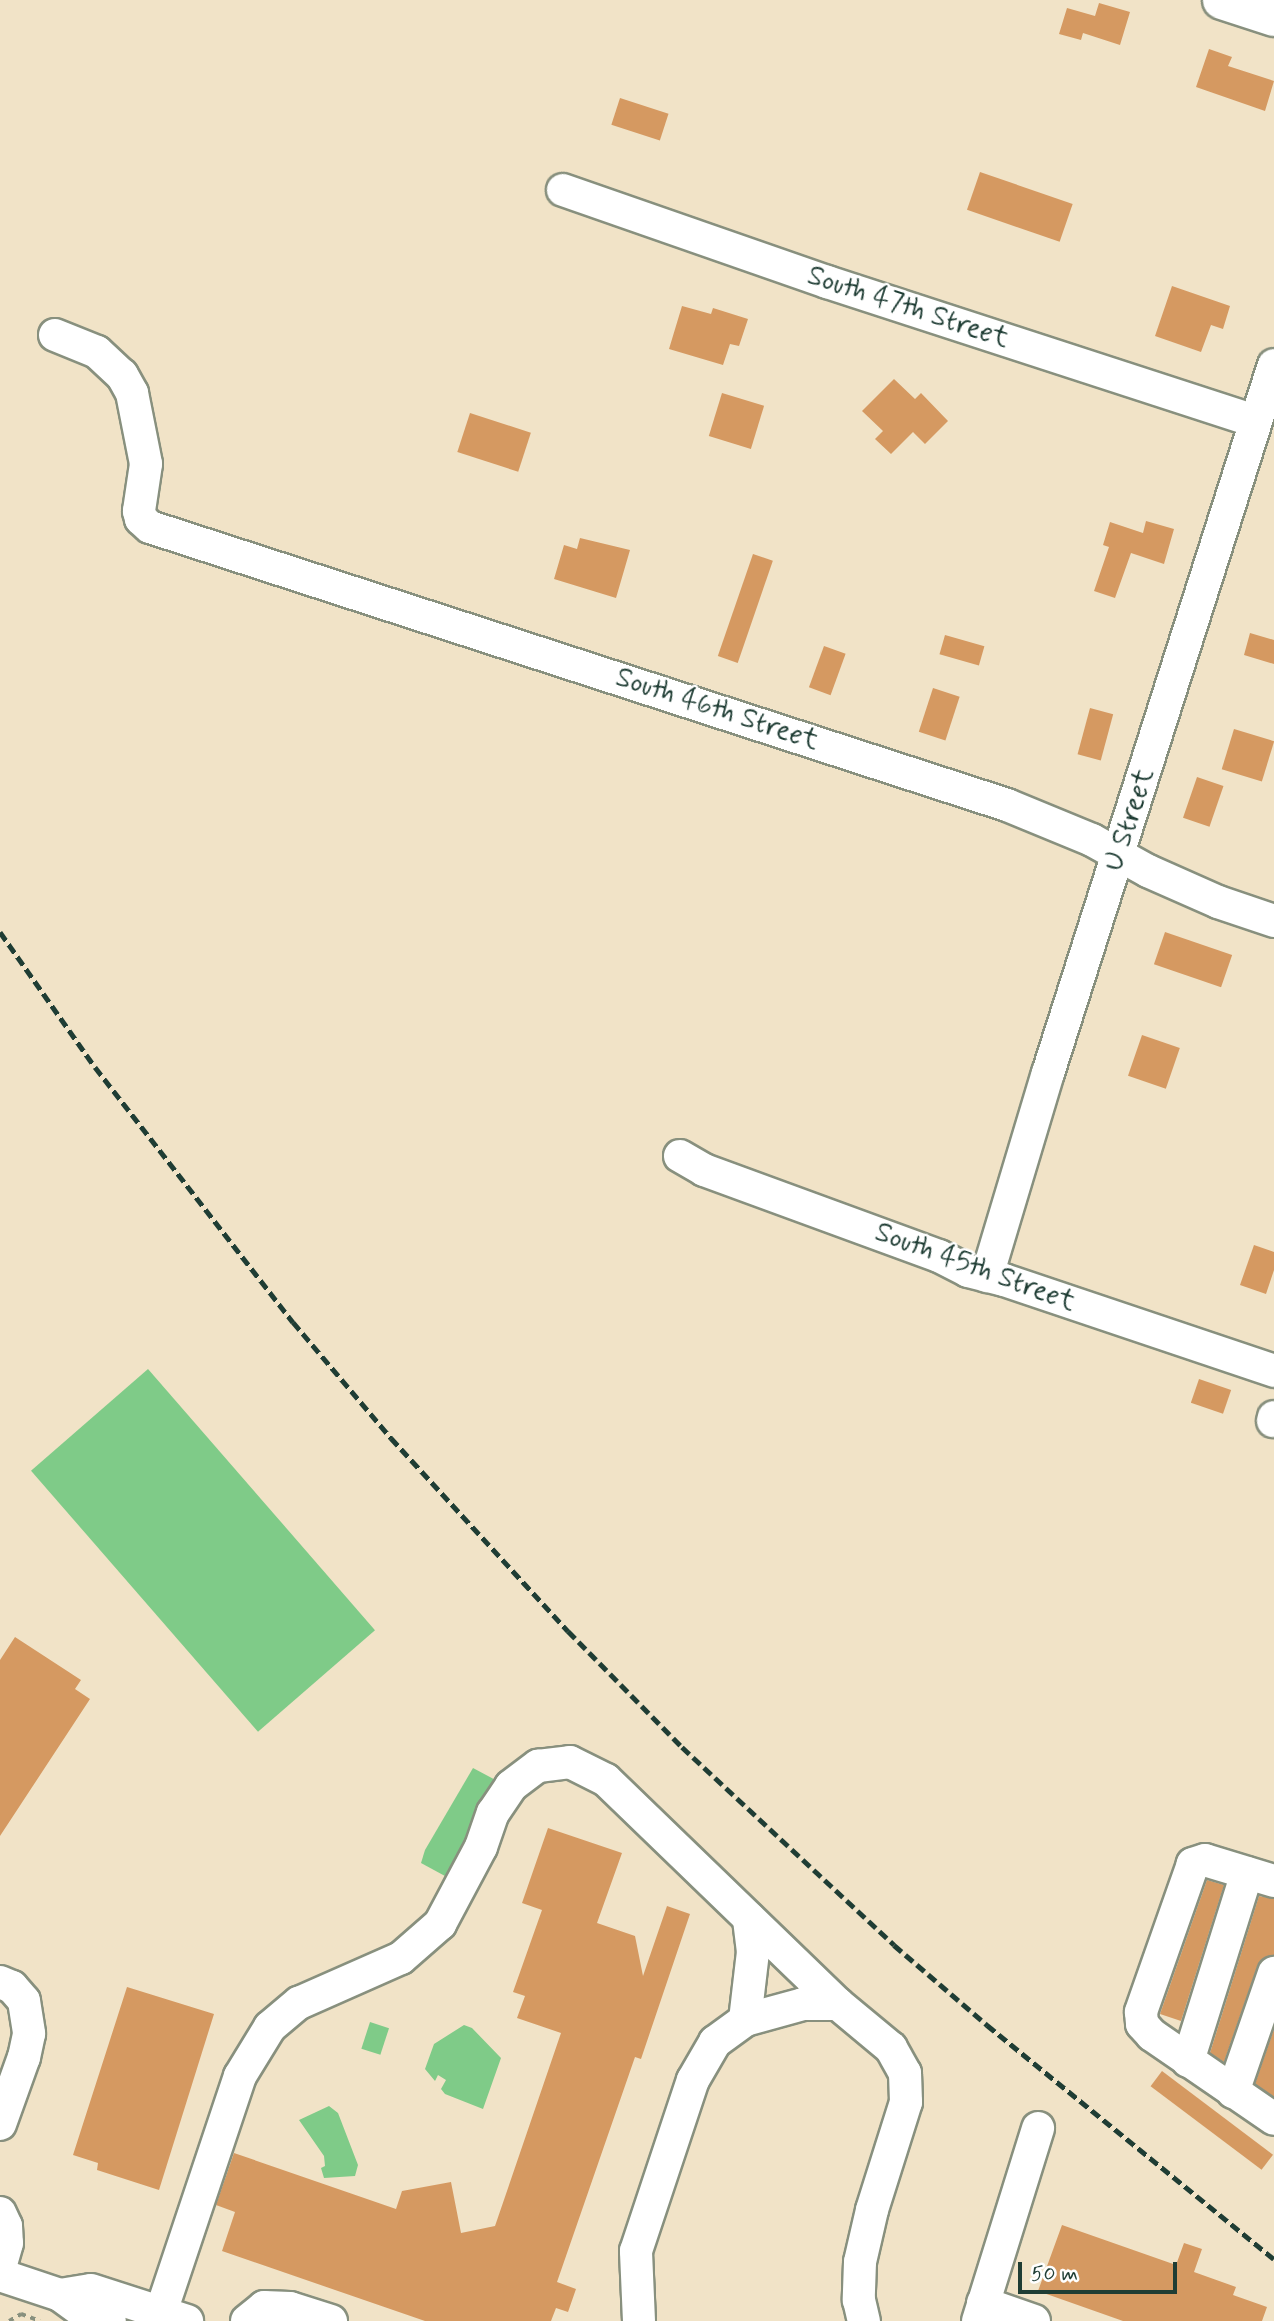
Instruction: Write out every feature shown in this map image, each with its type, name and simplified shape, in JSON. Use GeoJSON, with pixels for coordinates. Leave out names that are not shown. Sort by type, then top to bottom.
{"type":"FeatureCollection","features":[{"type":"Feature","properties":{"kind":"main road"},"geometry":{"type":"LineString","coordinates":[[1222,0],[1274,17]]}},
{"type":"Feature","properties":{"kind":"street","name":"South 47th Street"},"geometry":{"type":"LineString","coordinates":[[563,190],[840,286],[1255,421]]}},
{"type":"Feature","properties":{"kind":"street","name":"South 46th Street"},"geometry":{"type":"LineString","coordinates":[[55,335],[97,352],[122,375],[132,393],[146,464],[139,511],[141,519],[150,527],[1007,805],[1218,902],[1274,920]]}},
{"type":"Feature","properties":{"kind":"street","name":"U Street"},"geometry":{"type":"LineString","coordinates":[[987,1276],[1274,365]]}},
{"type":"Feature","properties":{"kind":"street","name":"South 45th Street"},"geometry":{"type":"LineString","coordinates":[[680,1156],[704,1170],[987,1276],[1274,1371]]}},
{"type":"Feature","properties":{"kind":"street"},"geometry":{"type":"LineString","coordinates":[[60,2295],[91,2290],[169,2318],[240,2076],[270,2027],[299,2003],[401,1958],[440,1924],[481,1847],[493,1813],[511,1786],[538,1766],[570,1762],[606,1780],[838,2004],[891,2048],[905,2073],[906,2102],[872,2210],[860,2262],[859,2300],[864,2321]]}},
{"type":"Feature","properties":{"kind":"street"},"geometry":{"type":"LineString","coordinates":[[1188,2060],[1261,1877],[1205,1860],[1194,1864],[1141,2012],[1142,2024],[1152,2035],[1233,2092],[1274,2119]]}},
{"type":"Feature","properties":{"kind":"street"},"geometry":{"type":"LineString","coordinates":[[745,2020],[753,1952],[749,1918]]}},
{"type":"Feature","properties":{"kind":"street"},"geometry":{"type":"LineString","coordinates":[[1233,2092],[1274,1973]]}},
{"type":"Feature","properties":{"kind":"street"},"geometry":{"type":"LineString","coordinates":[[0,1982],[12,1987],[24,2001],[29,2034],[24,2057],[0,2124]]}},
{"type":"Feature","properties":{"kind":"street"},"geometry":{"type":"LineString","coordinates":[[639,2321],[636,2251],[693,2080],[716,2042],[745,2020],[803,2004],[838,2004]]}},
{"type":"Feature","properties":{"kind":"street"},"geometry":{"type":"LineString","coordinates":[[1034,2321],[980,2312],[1038,2127]]}},
{"type":"Feature","properties":{"kind":"street"},"geometry":{"type":"LineString","coordinates":[[0,2213],[6,2225],[7,2243],[0,2268]]}},
{"type":"Feature","properties":{"kind":"street"},"geometry":{"type":"LineString","coordinates":[[0,2275],[60,2295],[85,2313],[110,2321]]}},
{"type":"Feature","properties":{"kind":"street"},"geometry":{"type":"LineString","coordinates":[[247,2321],[264,2307],[290,2308],[331,2321]]}},
{"type":"Feature","properties":{"kind":"path"},"geometry":{"type":"LineString","coordinates":[[9,2321],[21,2314],[40,2321]]}},
{"type":"Feature","properties":{"kind":"green space"},"geometry":{"type":"Polygon","coordinates":[[[148,1369],[375,1630],[258,1732],[31,1471],[148,1369]]]}},
{"type":"Feature","properties":{"kind":"green space"},"geometry":{"type":"Polygon","coordinates":[[[473,1768],[503,1784],[456,1882],[421,1863],[425,1850],[473,1768]]]}},
{"type":"Feature","properties":{"kind":"green space"},"geometry":{"type":"Polygon","coordinates":[[[370,2022],[389,2028],[380,2055],[361,2049],[370,2022]]]}},
{"type":"Feature","properties":{"kind":"green space"},"geometry":{"type":"Polygon","coordinates":[[[464,2025],[472,2028],[501,2058],[483,2109],[445,2094],[441,2089],[446,2080],[438,2075],[435,2081],[425,2069],[434,2044],[464,2025]]]}},
{"type":"Feature","properties":{"kind":"green space"},"geometry":{"type":"Polygon","coordinates":[[[329,2106],[338,2113],[358,2165],[355,2176],[324,2178],[321,2168],[325,2166],[324,2156],[299,2120],[329,2106]]]}},
{"type":"Feature","properties":{"kind":"building"},"geometry":{"type":"Polygon","coordinates":[[[1099,3],[1130,12],[1120,45],[1083,33],[1081,40],[1059,34],[1067,8],[1095,16],[1099,3]]]}},
{"type":"Feature","properties":{"kind":"building"},"geometry":{"type":"Polygon","coordinates":[[[1209,49],[1232,57],[1228,66],[1274,81],[1265,111],[1196,87],[1209,49]]]}},
{"type":"Feature","properties":{"kind":"building"},"geometry":{"type":"Polygon","coordinates":[[[620,98],[669,114],[660,140],[611,125],[620,98]]]}},
{"type":"Feature","properties":{"kind":"building"},"geometry":{"type":"Polygon","coordinates":[[[980,172],[1073,204],[1060,242],[967,210],[980,172]]]}},
{"type":"Feature","properties":{"kind":"building"},"geometry":{"type":"Polygon","coordinates":[[[1172,286],[1230,306],[1223,329],[1211,325],[1201,352],[1155,336],[1172,286]]]}},
{"type":"Feature","properties":{"kind":"building"},"geometry":{"type":"Polygon","coordinates":[[[682,306],[711,314],[713,308],[748,319],[739,346],[730,344],[723,365],[669,349],[682,306]]]}},
{"type":"Feature","properties":{"kind":"building"},"geometry":{"type":"Polygon","coordinates":[[[894,379],[915,399],[921,393],[948,421],[925,444],[913,432],[891,454],[875,439],[883,431],[862,411],[894,379]]]}},
{"type":"Feature","properties":{"kind":"building"},"geometry":{"type":"Polygon","coordinates":[[[722,393],[764,406],[751,449],[709,436],[722,393]]]}},
{"type":"Feature","properties":{"kind":"building"},"geometry":{"type":"Polygon","coordinates":[[[470,413],[531,433],[518,472],[457,452],[470,413]]]}},
{"type":"Feature","properties":{"kind":"building"},"geometry":{"type":"Polygon","coordinates":[[[1146,521],[1174,529],[1164,564],[1131,553],[1115,598],[1094,591],[1109,547],[1103,545],[1110,522],[1143,533],[1146,521]]]}},
{"type":"Feature","properties":{"kind":"building"},"geometry":{"type":"Polygon","coordinates":[[[580,538],[630,550],[616,598],[554,579],[564,545],[577,549],[580,538]]]}},
{"type":"Feature","properties":{"kind":"building"},"geometry":{"type":"Polygon","coordinates":[[[753,554],[773,561],[738,663],[718,656],[753,554]]]}},
{"type":"Feature","properties":{"kind":"building"},"geometry":{"type":"Polygon","coordinates":[[[1250,633],[1274,640],[1274,664],[1244,655],[1250,633]]]}},
{"type":"Feature","properties":{"kind":"building"},"geometry":{"type":"Polygon","coordinates":[[[945,635],[984,646],[979,666],[939,654],[945,635]]]}},
{"type":"Feature","properties":{"kind":"building"},"geometry":{"type":"Polygon","coordinates":[[[824,646],[846,654],[831,695],[809,687],[824,646]]]}},
{"type":"Feature","properties":{"kind":"building"},"geometry":{"type":"Polygon","coordinates":[[[933,688],[960,697],[945,740],[919,732],[933,688]]]}},
{"type":"Feature","properties":{"kind":"building"},"geometry":{"type":"Polygon","coordinates":[[[1090,708],[1113,714],[1101,761],[1078,754],[1090,708]]]}},
{"type":"Feature","properties":{"kind":"building"},"geometry":{"type":"Polygon","coordinates":[[[1234,729],[1274,741],[1262,781],[1222,769],[1234,729]]]}},
{"type":"Feature","properties":{"kind":"building"},"geometry":{"type":"Polygon","coordinates":[[[1197,777],[1223,786],[1209,827],[1183,818],[1197,777]]]}},
{"type":"Feature","properties":{"kind":"building"},"geometry":{"type":"Polygon","coordinates":[[[1165,932],[1232,955],[1221,987],[1154,964],[1165,932]]]}},
{"type":"Feature","properties":{"kind":"building"},"geometry":{"type":"Polygon","coordinates":[[[1142,1035],[1180,1048],[1166,1089],[1128,1076],[1142,1035]]]}},
{"type":"Feature","properties":{"kind":"building"},"geometry":{"type":"Polygon","coordinates":[[[1254,1245],[1274,1252],[1274,1270],[1266,1294],[1240,1285],[1254,1245]]]}},
{"type":"Feature","properties":{"kind":"building"},"geometry":{"type":"Polygon","coordinates":[[[1199,1379],[1231,1390],[1223,1414],[1191,1403],[1199,1379]]]}},
{"type":"Feature","properties":{"kind":"building"},"geometry":{"type":"Polygon","coordinates":[[[15,1637],[81,1680],[75,1689],[90,1699],[0,1836],[0,1660],[15,1637]]]}},
{"type":"Feature","properties":{"kind":"building"},"geometry":{"type":"Polygon","coordinates":[[[548,1828],[622,1853],[597,1923],[635,1936],[643,1976],[667,1906],[690,1914],[641,2059],[635,2057],[557,2282],[576,2289],[568,2312],[556,2308],[551,2321],[425,2321],[222,2251],[235,2212],[216,2205],[234,2153],[396,2209],[402,2191],[451,2182],[461,2233],[495,2226],[561,2033],[517,2018],[525,1996],[513,1992],[542,1910],[522,1903],[548,1828]]]}},
{"type":"Feature","properties":{"kind":"building"},"geometry":{"type":"Polygon","coordinates":[[[1207,1880],[1224,1885],[1181,2021],[1160,2014],[1207,1880]]]}},
{"type":"Feature","properties":{"kind":"building"},"geometry":{"type":"Polygon","coordinates":[[[1259,1896],[1274,1899],[1274,1955],[1263,1959],[1257,1967],[1224,2062],[1210,2053],[1259,1896]]]}},
{"type":"Feature","properties":{"kind":"building"},"geometry":{"type":"Polygon","coordinates":[[[127,1987],[214,2014],[159,2190],[97,2170],[98,2163],[73,2155],[127,1987]]]}},
{"type":"Feature","properties":{"kind":"building"},"geometry":{"type":"Polygon","coordinates":[[[1274,2029],[1274,2097],[1255,2084],[1274,2029]]]}},
{"type":"Feature","properties":{"kind":"building"},"geometry":{"type":"Polygon","coordinates":[[[1162,2071],[1273,2155],[1262,2170],[1151,2086],[1162,2071]]]}},
{"type":"Feature","properties":{"kind":"building"},"geometry":{"type":"Polygon","coordinates":[[[1062,2225],[1176,2265],[1184,2243],[1202,2249],[1194,2272],[1236,2287],[1233,2295],[1267,2307],[1262,2321],[1123,2321],[1038,2291],[1062,2225]]]}},
{"type":"Feature","properties":{"kind":"railway"},"geometry":{"type":"LineString","coordinates":[[0,932],[95,1067],[293,1322],[391,1438],[568,1631],[682,1747],[894,1945],[987,2025],[1274,2259]]}}]}
